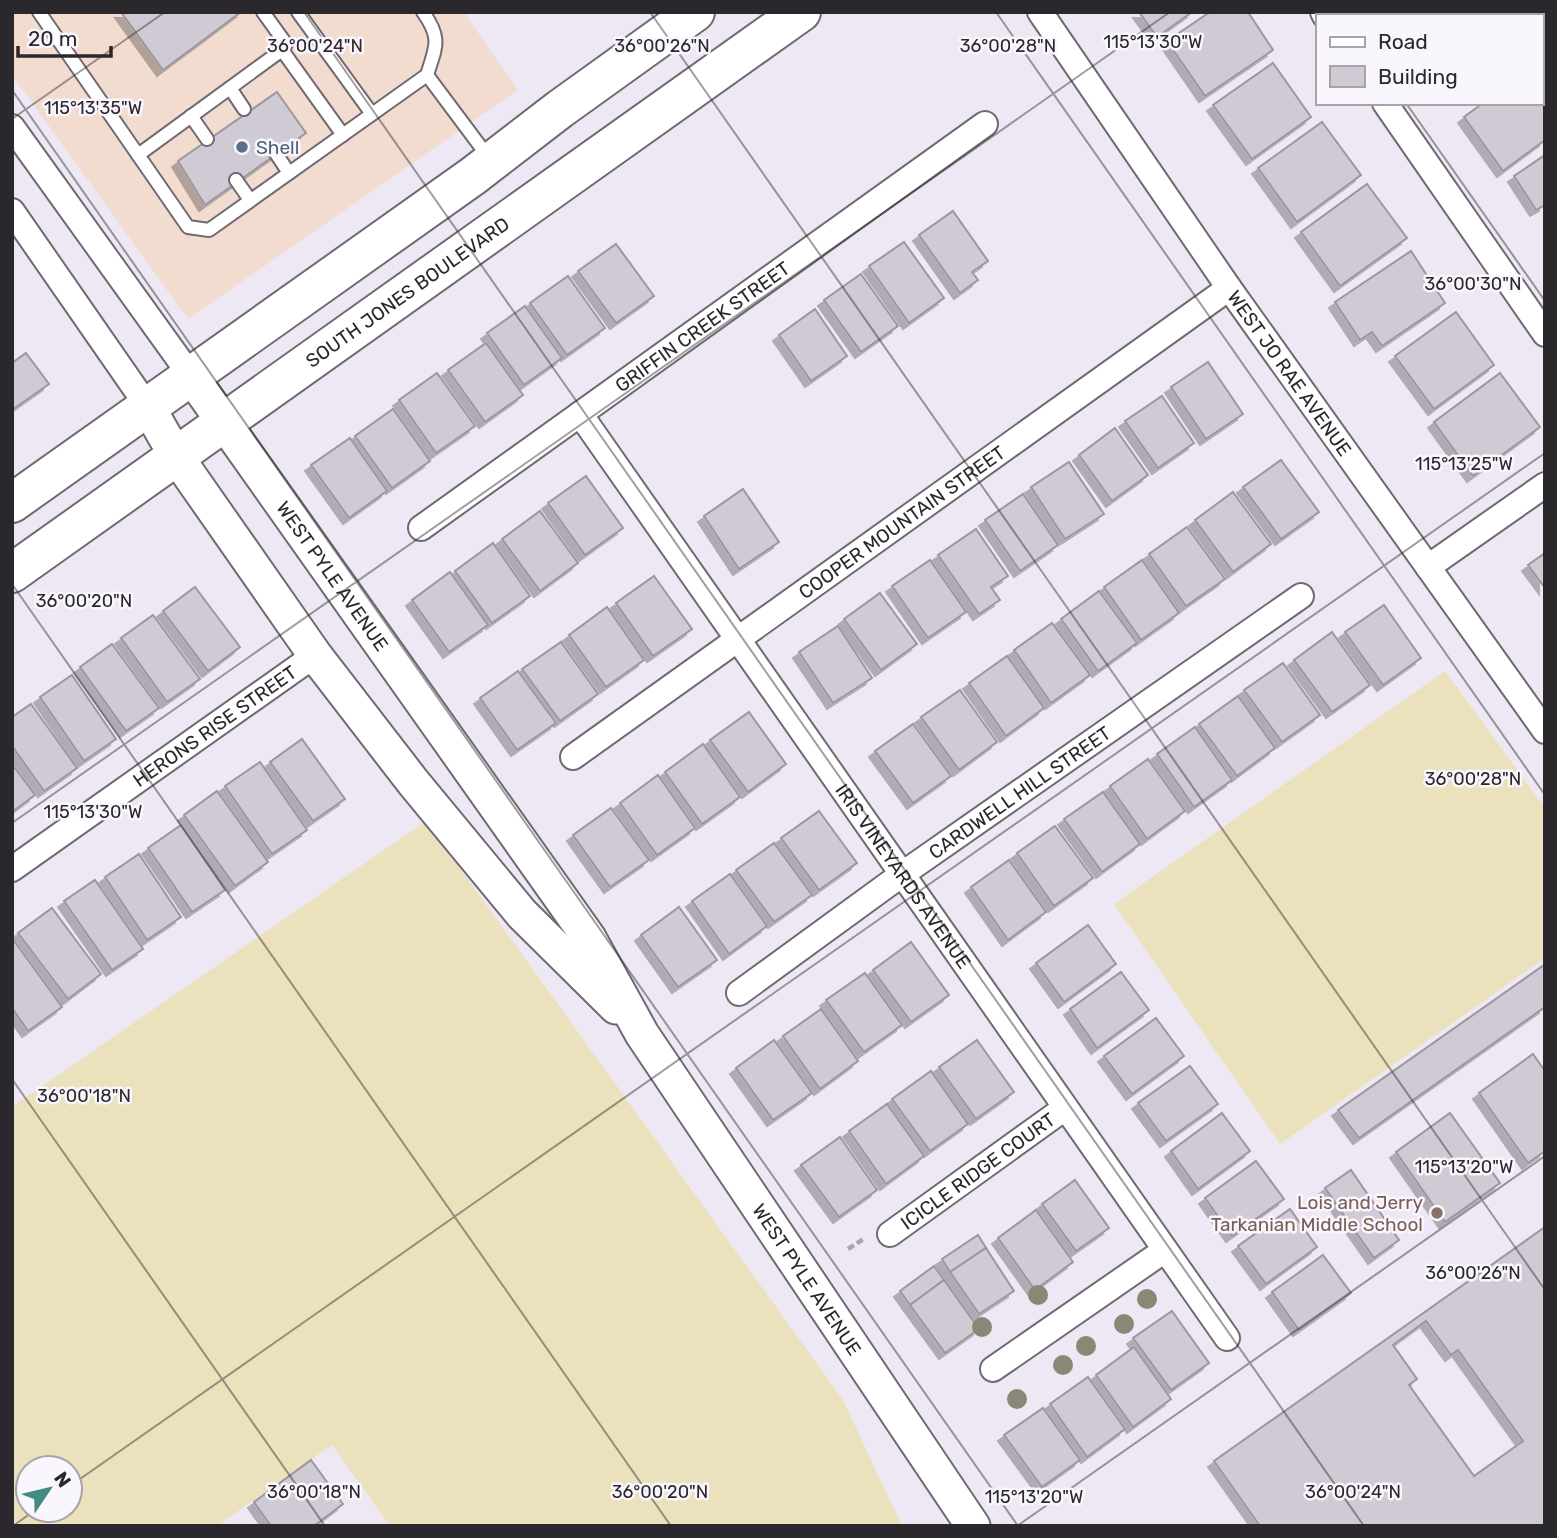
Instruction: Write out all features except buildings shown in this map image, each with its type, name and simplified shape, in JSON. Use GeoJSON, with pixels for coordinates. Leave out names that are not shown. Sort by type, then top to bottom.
{"type":"FeatureCollection","features":[{"type":"Feature","properties":{"kind":"main road"},"geometry":{"type":"LineString","coordinates":[[12,503],[492,162],[560,109],[695,12]]}},
{"type":"Feature","properties":{"kind":"main road","name":"SOUTH JONES BOULEVARD"},"geometry":{"type":"LineString","coordinates":[[12,573],[801,12]]}},
{"type":"Feature","properties":{"kind":"street","name":"WEST JO RAE AVENUE"},"geometry":{"type":"LineString","coordinates":[[1040,12],[1229,288],[1545,731]]}},
{"type":"Feature","properties":{"kind":"street"},"geometry":{"type":"LineString","coordinates":[[1386,105],[1545,334]]}},
{"type":"Feature","properties":{"kind":"street","name":"GRIFFIN CREEK STREET"},"geometry":{"type":"LineString","coordinates":[[421,528],[985,124]]}},
{"type":"Feature","properties":{"kind":"street","name":"WEST PYLE AVENUE"},"geometry":{"type":"LineString","coordinates":[[12,127],[589,938],[642,1034],[973,1526]]}},
{"type":"Feature","properties":{"kind":"street","name":"WEST PYLE AVENUE"},"geometry":{"type":"LineString","coordinates":[[12,211],[148,407],[176,456],[315,655],[422,793],[522,914],[642,1034]]}},
{"type":"Feature","properties":{"kind":"street","name":"COOPER MOUNTAIN STREET"},"geometry":{"type":"LineString","coordinates":[[573,757],[1229,288]]}},
{"type":"Feature","properties":{"kind":"street","name":"IRIS VINEYARDS AVENUE"},"geometry":{"type":"LineString","coordinates":[[580,414],[1227,1338]]}},
{"type":"Feature","properties":{"kind":"street"},"geometry":{"type":"LineString","coordinates":[[1428,567],[1545,485]]}},
{"type":"Feature","properties":{"kind":"street","name":"CARDWELL HILL STREET"},"geometry":{"type":"LineString","coordinates":[[739,993],[901,875],[1301,596]]}},
{"type":"Feature","properties":{"kind":"street","name":"HERONS RISE STREET"},"geometry":{"type":"LineString","coordinates":[[12,869],[315,655]]}},
{"type":"Feature","properties":{"kind":"street","name":"ICICLE RIDGE COURT"},"geometry":{"type":"LineString","coordinates":[[890,1234],[1065,1108]]}},
{"type":"Feature","properties":{"kind":"street"},"geometry":{"type":"LineString","coordinates":[[993,1369],[1165,1250]]}},
{"type":"Feature","properties":{"kind":"lane"},"geometry":{"type":"LineString","coordinates":[[39,12],[188,226],[209,230],[427,75],[436,45],[433,27],[423,12]]}},
{"type":"Feature","properties":{"kind":"lane"},"geometry":{"type":"LineString","coordinates":[[138,155],[282,50],[286,44],[263,12]]}},
{"type":"Feature","properties":{"kind":"lane"},"geometry":{"type":"LineString","coordinates":[[298,12],[372,114]]}},
{"type":"Feature","properties":{"kind":"lane"},"geometry":{"type":"LineString","coordinates":[[282,50],[343,135]]}},
{"type":"Feature","properties":{"kind":"lane"},"geometry":{"type":"LineString","coordinates":[[427,75],[492,162]]}},
{"type":"Feature","properties":{"kind":"lane"},"geometry":{"type":"LineString","coordinates":[[230,88],[244,109]]}},
{"type":"Feature","properties":{"kind":"lane"},"geometry":{"type":"LineString","coordinates":[[191,116],[207,139]]}},
{"type":"Feature","properties":{"kind":"lane"},"geometry":{"type":"LineString","coordinates":[[275,152],[289,173]]}},
{"type":"Feature","properties":{"kind":"lane"},"geometry":{"type":"LineString","coordinates":[[236,180],[250,200]]}},
{"type":"Feature","properties":{"kind":"path"},"geometry":{"type":"LineString","coordinates":[[848,1249],[860,1241]]}},
{"type":"Feature","properties":{"kind":"shaded area"},"geometry":{"type":"Polygon","coordinates":[[[12,12],[464,12],[518,90],[188,319],[12,75],[12,12]]]}},
{"type":"Feature","properties":{"kind":"sand"},"geometry":{"type":"Polygon","coordinates":[[[1445,671],[1545,808],[1545,958],[1280,1144],[1114,904],[1445,671]]]}},
{"type":"Feature","properties":{"kind":"sand"},"geometry":{"type":"Polygon","coordinates":[[[426,821],[843,1400],[902,1526],[390,1526],[332,1445],[217,1526],[12,1526],[12,1107],[426,821]]]}},
{"type":"Feature","properties":{"kind":"place","name":"Shell"},"geometry":{"type":"Point","coordinates":[242,147]}},
{"type":"Feature","properties":{"kind":"place","name":"Lois and Jerry Tarkanian Middle School"},"geometry":{"type":"Point","coordinates":[1437,1213]}}]}
